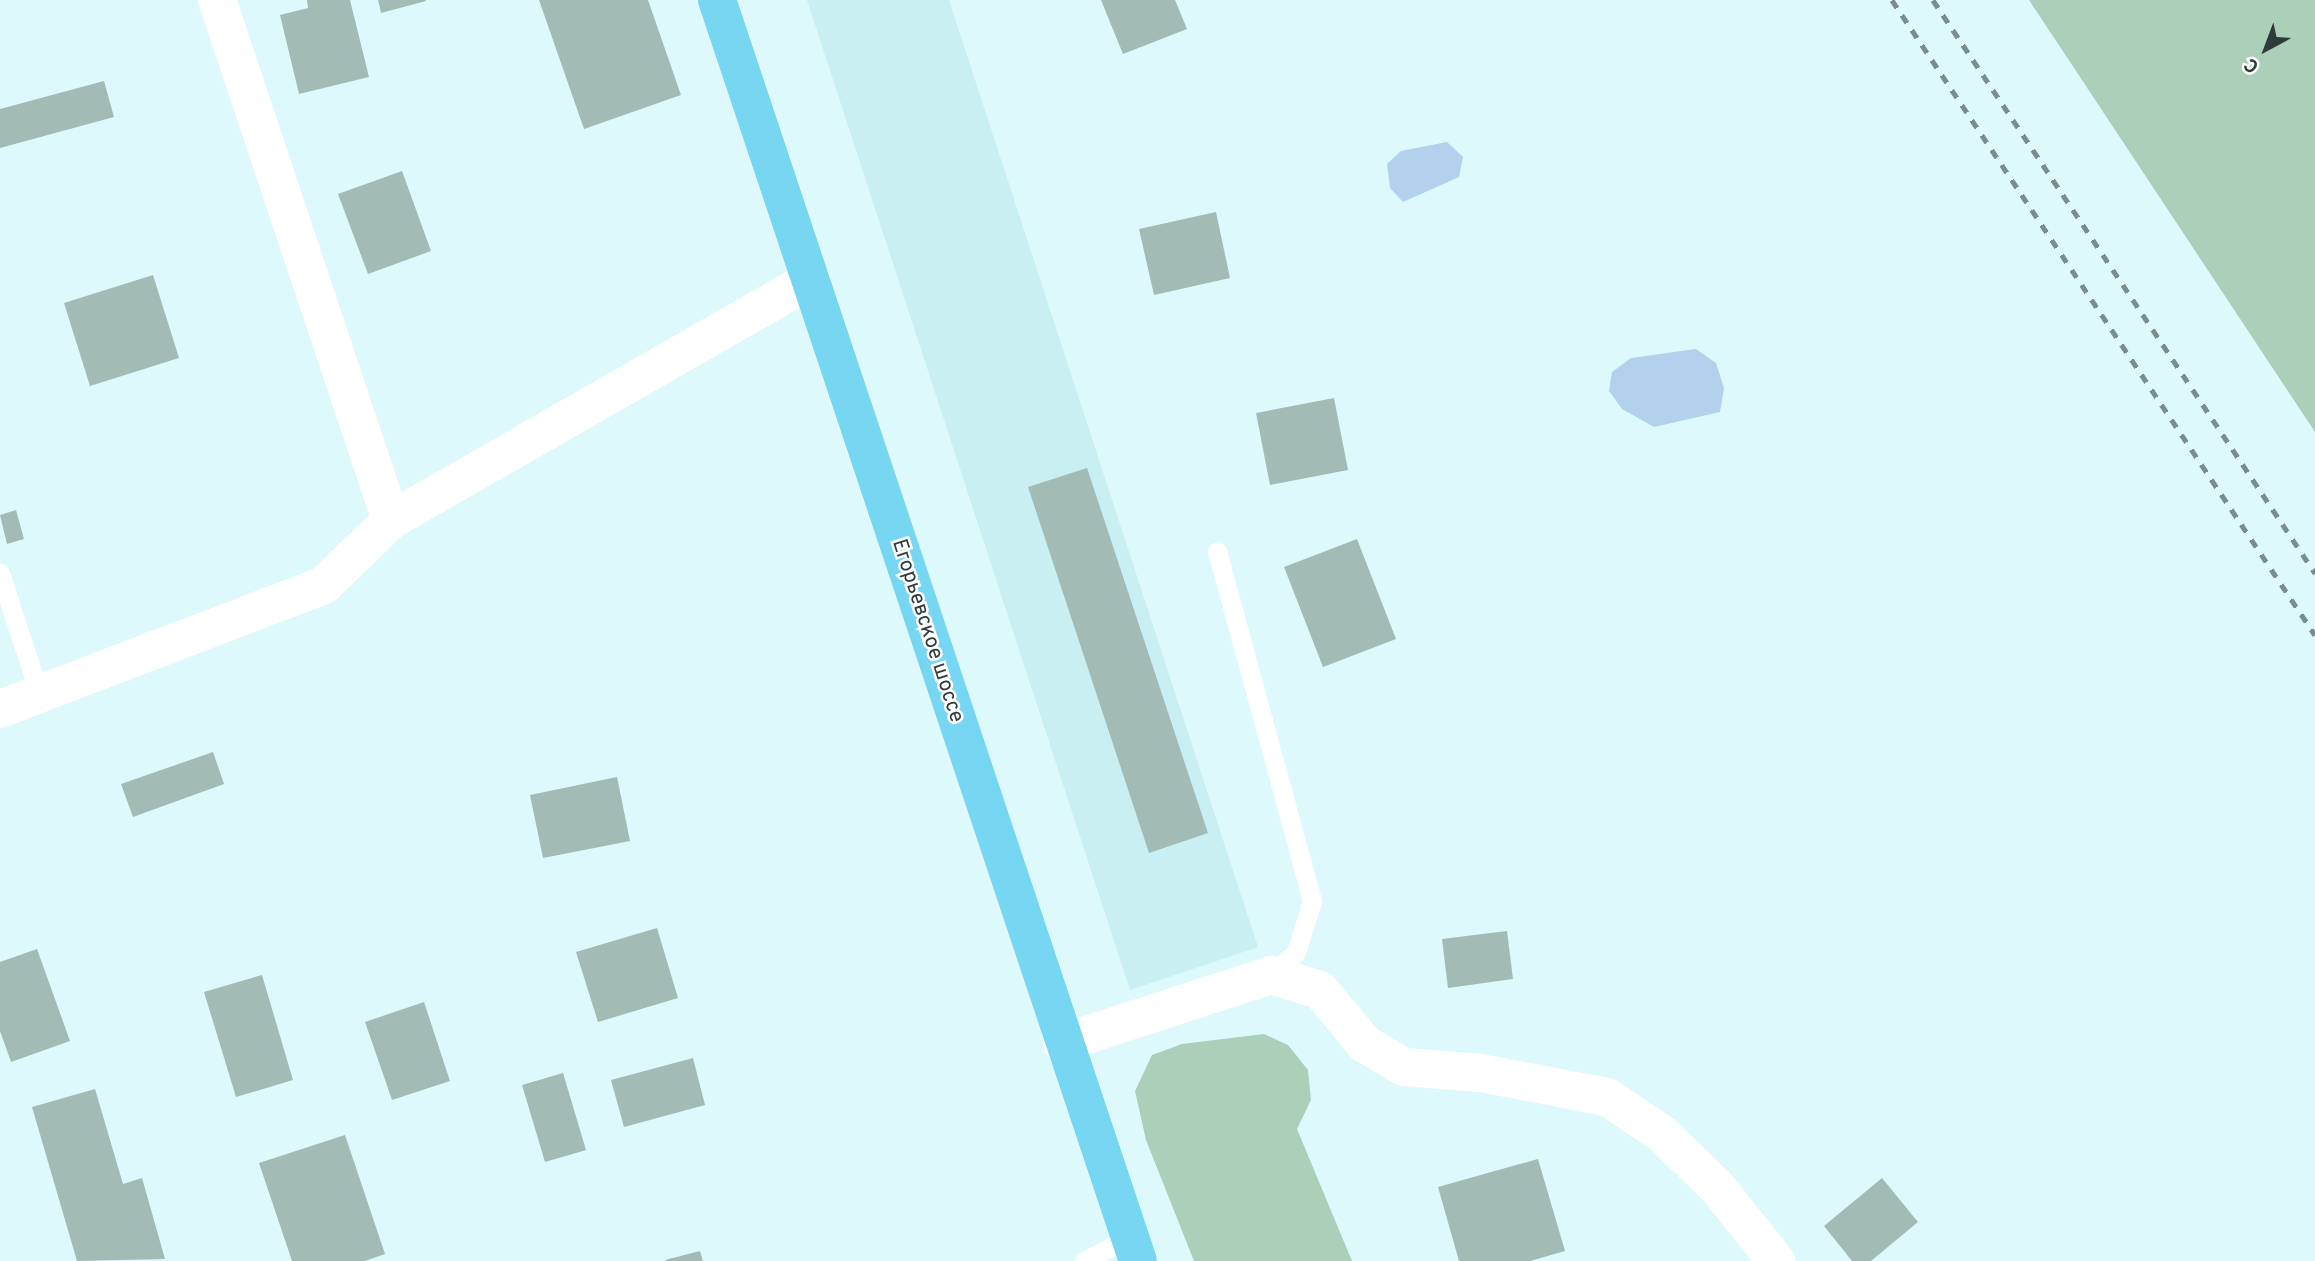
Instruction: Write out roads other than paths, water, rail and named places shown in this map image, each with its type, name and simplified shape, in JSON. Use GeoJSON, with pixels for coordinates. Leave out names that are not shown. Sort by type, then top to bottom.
{"type":"FeatureCollection","features":[{"type":"Feature","properties":{"kind":"main road","name":"Егорьевское шоссе"},"geometry":{"type":"LineString","coordinates":[[717,0],[1062,1043],[1134,1249]]}},
{"type":"Feature","properties":{"kind":"street"},"geometry":{"type":"LineString","coordinates":[[217,0],[391,520]]}},
{"type":"Feature","properties":{"kind":"street"},"geometry":{"type":"LineString","coordinates":[[0,709],[324,585],[391,520],[811,279]]}},
{"type":"Feature","properties":{"kind":"street"},"geometry":{"type":"LineString","coordinates":[[1062,1043],[1271,975],[1320,990],[1365,1044],[1404,1067],[1481,1073],[1607,1097],[1662,1134],[1708,1178],[1776,1261]]}},
{"type":"Feature","properties":{"kind":"lane"},"geometry":{"type":"LineString","coordinates":[[1217,551],[1312,901],[1296,952],[1271,975]]}},
{"type":"Feature","properties":{"kind":"lane"},"geometry":{"type":"LineString","coordinates":[[0,573],[39,693]]}},
{"type":"Feature","properties":{"kind":"lane"},"geometry":{"type":"LineString","coordinates":[[1084,1261],[1134,1249]]}},
{"type":"Feature","properties":{"kind":"railway"},"geometry":{"type":"LineString","coordinates":[[1892,0],[2315,635]]}},
{"type":"Feature","properties":{"kind":"railway"},"geometry":{"type":"LineString","coordinates":[[1933,0],[2315,573]]}}]}
